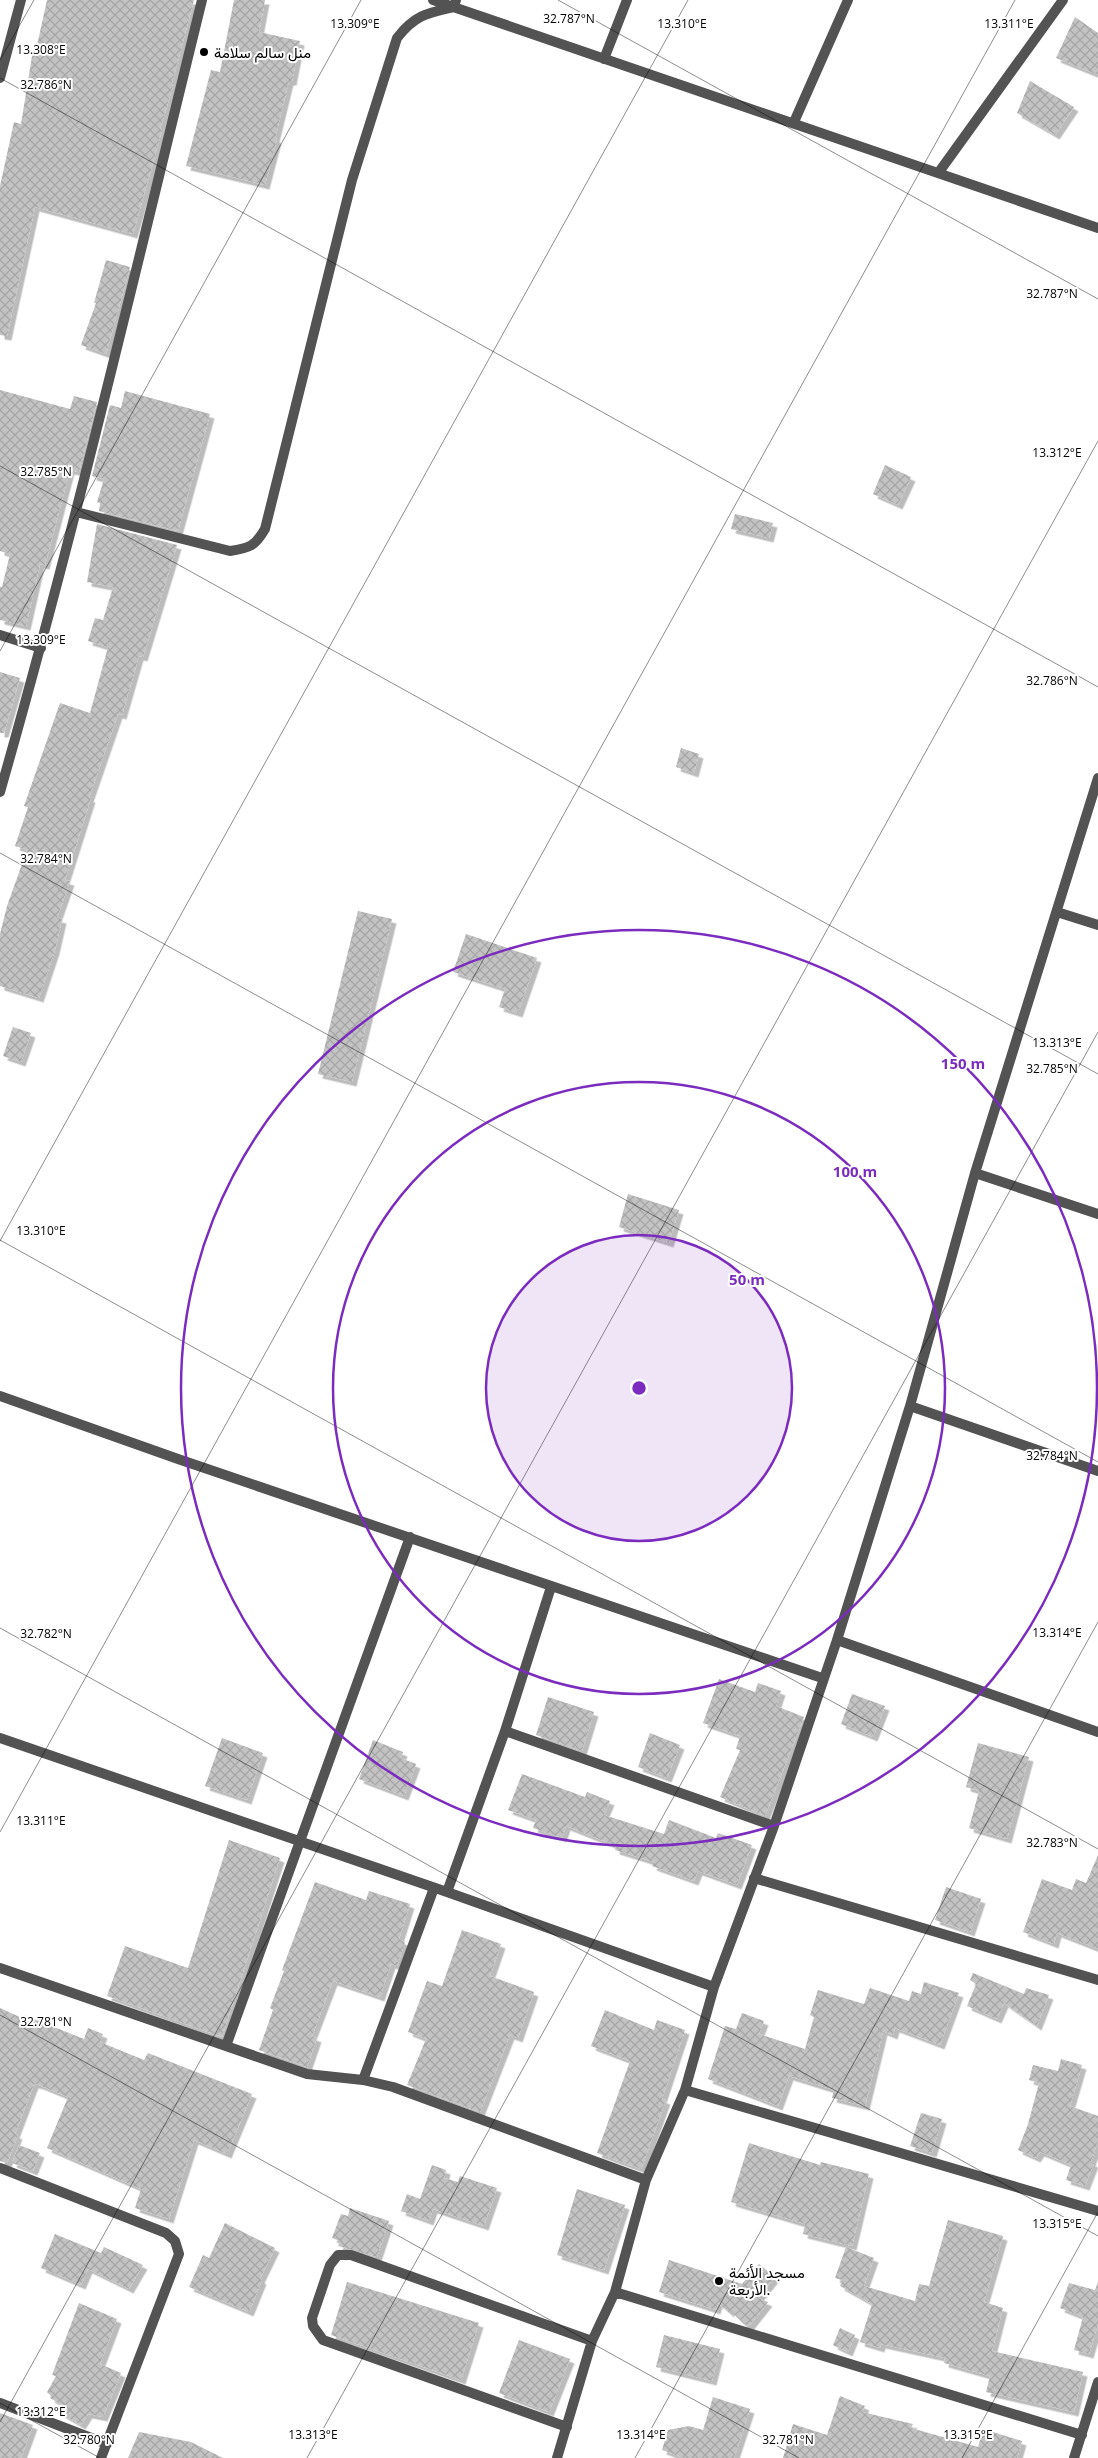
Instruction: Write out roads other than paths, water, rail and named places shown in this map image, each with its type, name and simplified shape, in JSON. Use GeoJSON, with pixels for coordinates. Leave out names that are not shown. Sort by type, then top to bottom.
{"type":"FeatureCollection","features":[{"type":"Feature","properties":{"kind":"street"},"geometry":{"type":"LineString","coordinates":[[0,78],[21,0]]}},
{"type":"Feature","properties":{"kind":"street"},"geometry":{"type":"LineString","coordinates":[[0,792],[42,648],[202,0]]}},
{"type":"Feature","properties":{"kind":"street"},"geometry":{"type":"LineString","coordinates":[[434,0],[455,3],[604,59],[794,122],[1098,228]]}},
{"type":"Feature","properties":{"kind":"street"},"geometry":{"type":"LineString","coordinates":[[604,59],[627,0]]}},
{"type":"Feature","properties":{"kind":"street"},"geometry":{"type":"LineString","coordinates":[[794,122],[848,0]]}},
{"type":"Feature","properties":{"kind":"street"},"geometry":{"type":"LineString","coordinates":[[939,172],[1062,0]]}},
{"type":"Feature","properties":{"kind":"street"},"geometry":{"type":"LineString","coordinates":[[76,512],[230,551],[246,549],[257,543],[264,528],[352,180],[397,38],[409,22],[455,3]]}},
{"type":"Feature","properties":{"kind":"street"},"geometry":{"type":"LineString","coordinates":[[0,635],[42,648]]}},
{"type":"Feature","properties":{"kind":"street"},"geometry":{"type":"LineString","coordinates":[[557,2458],[592,2340],[615,2292],[646,2180],[685,2090],[714,1987],[774,1826],[836,1640],[910,1406],[975,1173],[1058,912],[1098,778]]}},
{"type":"Feature","properties":{"kind":"street"},"geometry":{"type":"LineString","coordinates":[[1058,912],[1098,925]]}},
{"type":"Feature","properties":{"kind":"street"},"geometry":{"type":"LineString","coordinates":[[975,1173],[1098,1214]]}},
{"type":"Feature","properties":{"kind":"street"},"geometry":{"type":"LineString","coordinates":[[0,1396],[551,1587],[822,1678]]}},
{"type":"Feature","properties":{"kind":"street"},"geometry":{"type":"LineString","coordinates":[[910,1406],[1098,1471]]}},
{"type":"Feature","properties":{"kind":"street"},"geometry":{"type":"LineString","coordinates":[[226,2046],[410,1537]]}},
{"type":"Feature","properties":{"kind":"street"},"geometry":{"type":"LineString","coordinates":[[447,1892],[505,1730],[551,1587]]}},
{"type":"Feature","properties":{"kind":"street"},"geometry":{"type":"LineString","coordinates":[[836,1640],[1098,1732]]}},
{"type":"Feature","properties":{"kind":"street"},"geometry":{"type":"LineString","coordinates":[[505,1730],[774,1826]]}},
{"type":"Feature","properties":{"kind":"street"},"geometry":{"type":"LineString","coordinates":[[0,1738],[447,1892],[714,1987]]}},
{"type":"Feature","properties":{"kind":"street"},"geometry":{"type":"LineString","coordinates":[[754,1878],[1098,1980]]}},
{"type":"Feature","properties":{"kind":"street"},"geometry":{"type":"LineString","coordinates":[[363,2080],[434,1888]]}},
{"type":"Feature","properties":{"kind":"street"},"geometry":{"type":"LineString","coordinates":[[0,1968],[307,2074],[363,2080],[393,2087],[646,2180]]}},
{"type":"Feature","properties":{"kind":"street"},"geometry":{"type":"LineString","coordinates":[[685,2090],[1098,2211]]}},
{"type":"Feature","properties":{"kind":"street"},"geometry":{"type":"LineString","coordinates":[[0,2168],[166,2233],[175,2242],[179,2254],[101,2458]]}},
{"type":"Feature","properties":{"kind":"street"},"geometry":{"type":"LineString","coordinates":[[567,2427],[323,2340],[313,2326],[312,2318],[330,2264],[338,2255],[351,2255],[592,2340]]}},
{"type":"Feature","properties":{"kind":"street"},"geometry":{"type":"LineString","coordinates":[[615,2292],[1082,2435]]}},
{"type":"Feature","properties":{"kind":"street"},"geometry":{"type":"LineString","coordinates":[[1074,2458],[1098,2382]]}},
{"type":"Feature","properties":{"kind":"street"},"geometry":{"type":"LineString","coordinates":[[0,2403],[107,2444]]}},
{"type":"Feature","properties":{"kind":"place","name":"منل سالم سلامة"},"geometry":{"type":"Point","coordinates":[204,52]}},
{"type":"Feature","properties":{"kind":"place","name":"مسجد الأئمة الأربعة."},"geometry":{"type":"Point","coordinates":[719,2281]}}]}
